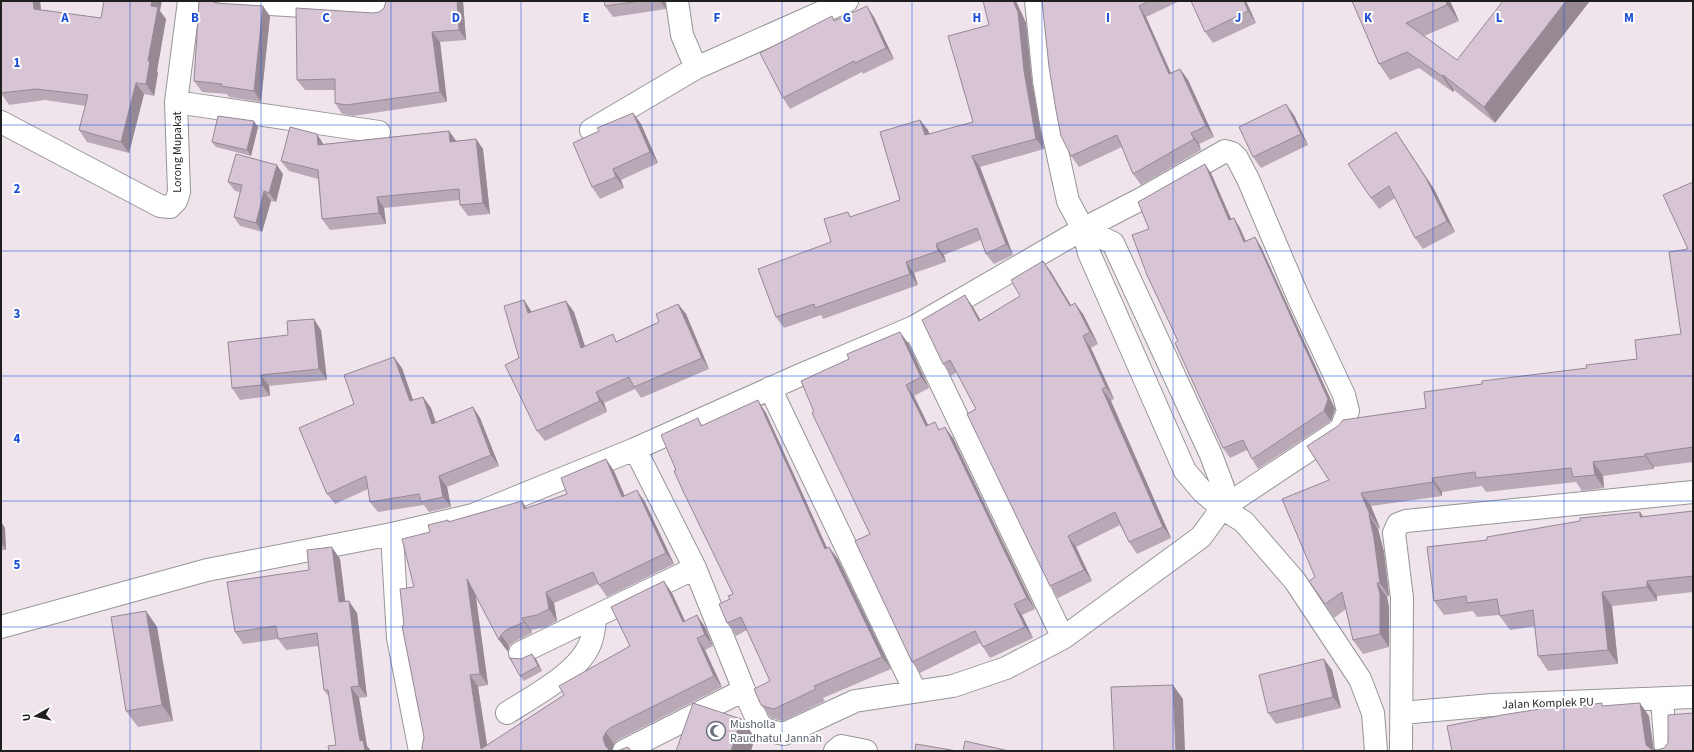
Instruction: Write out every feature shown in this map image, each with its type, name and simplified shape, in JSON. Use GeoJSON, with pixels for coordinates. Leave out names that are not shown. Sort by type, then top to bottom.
{"type":"FeatureCollection","features":[{"type":"Feature","properties":{"kind":"street","name":"Lorong Mupakat"},"geometry":{"type":"LineString","coordinates":[[1,122],[160,206],[170,207],[176,201],[179,192],[176,102],[189,1]]}},
{"type":"Feature","properties":{"kind":"street"},"geometry":{"type":"LineString","coordinates":[[224,1],[381,11]]}},
{"type":"Feature","properties":{"kind":"street"},"geometry":{"type":"LineString","coordinates":[[677,1],[682,35],[696,68]]}},
{"type":"Feature","properties":{"kind":"street"},"geometry":{"type":"LineString","coordinates":[[591,130],[696,68],[847,1]]}},
{"type":"Feature","properties":{"kind":"street"},"geometry":{"type":"LineString","coordinates":[[1036,1],[1044,80],[1068,201],[1083,229],[1089,253],[1185,471],[1202,492],[1222,508],[1244,522],[1295,581],[1360,679],[1373,713],[1376,751]]}},
{"type":"Feature","properties":{"kind":"street"},"geometry":{"type":"LineString","coordinates":[[176,102],[379,132]]}},
{"type":"Feature","properties":{"kind":"street"},"geometry":{"type":"LineString","coordinates":[[1,627],[207,570],[392,534],[473,515],[635,449],[770,388],[914,327],[1083,229],[1143,198],[1226,151],[1232,153],[1237,158],[1248,179],[1305,312],[1344,394],[1348,411],[1341,429],[1222,508],[1202,537],[1063,638],[1006,668],[953,686],[855,701],[784,734],[770,731],[760,726],[695,568],[635,449]]}},
{"type":"Feature","properties":{"kind":"street"},"geometry":{"type":"LineString","coordinates":[[1083,229],[1113,243],[1211,455],[1223,487],[1222,508]]}},
{"type":"Feature","properties":{"kind":"street"},"geometry":{"type":"LineString","coordinates":[[914,327],[1063,638]]}},
{"type":"Feature","properties":{"kind":"street"},"geometry":{"type":"LineString","coordinates":[[770,388],[915,691]]}},
{"type":"Feature","properties":{"kind":"street"},"geometry":{"type":"LineString","coordinates":[[1401,751],[1402,598],[1394,533],[1398,524],[1406,521],[1693,492]]}},
{"type":"Feature","properties":{"kind":"street"},"geometry":{"type":"LineString","coordinates":[[392,534],[398,638],[420,751]]}},
{"type":"Feature","properties":{"kind":"street"},"geometry":{"type":"LineString","coordinates":[[520,653],[695,568]]}},
{"type":"Feature","properties":{"kind":"street"},"geometry":{"type":"LineString","coordinates":[[507,712],[559,678],[579,661],[591,642],[596,616]]}},
{"type":"Feature","properties":{"kind":"street"},"geometry":{"type":"LineString","coordinates":[[624,751],[744,690]]}},
{"type":"Feature","properties":{"kind":"street","name":"Jalan Komplek PU"},"geometry":{"type":"LineString","coordinates":[[1402,713],[1492,705],[1693,697]]}},
{"type":"Feature","properties":{"kind":"street"},"geometry":{"type":"LineString","coordinates":[[1662,699],[1666,751]]}},
{"type":"Feature","properties":{"kind":"street"},"geometry":{"type":"LineString","coordinates":[[835,751],[841,746],[866,751]]}},
{"type":"Feature","properties":{"kind":"building"},"geometry":{"type":"Polygon","coordinates":[[[1,1],[33,1],[34,9],[101,18],[104,1],[152,1],[151,6],[158,7],[148,61],[150,61],[146,84],[136,83],[121,142],[79,130],[88,95],[36,89],[1,93],[1,1]]]}},
{"type":"Feature","properties":{"kind":"building"},"geometry":{"type":"Polygon","coordinates":[[[199,1],[263,6],[254,91],[221,86],[222,84],[194,81],[199,1]]]}},
{"type":"Feature","properties":{"kind":"building"},"geometry":{"type":"Polygon","coordinates":[[[386,1],[457,1],[459,30],[432,32],[440,92],[346,105],[335,103],[335,79],[297,80],[296,8],[373,13],[379,12],[384,8],[386,1]]]}},
{"type":"Feature","properties":{"kind":"building"},"geometry":{"type":"Polygon","coordinates":[[[604,1],[640,1],[605,6],[604,1]]]}},
{"type":"Feature","properties":{"kind":"building"},"geometry":{"type":"Polygon","coordinates":[[[983,1],[1013,1],[1018,12],[1024,71],[1036,139],[972,156],[1006,244],[986,254],[977,228],[936,244],[938,251],[906,262],[910,274],[815,308],[814,304],[776,317],[758,269],[831,242],[824,219],[848,212],[850,217],[900,200],[880,132],[920,120],[925,135],[973,122],[948,36],[989,25],[983,1]]]}},
{"type":"Feature","properties":{"kind":"building"},"geometry":{"type":"Polygon","coordinates":[[[1042,1],[1149,1],[1139,6],[1169,74],[1180,69],[1206,126],[1191,133],[1194,139],[1133,174],[1117,135],[1071,156],[1061,136],[1056,110],[1049,67],[1042,1]]]}},
{"type":"Feature","properties":{"kind":"building"},"geometry":{"type":"Polygon","coordinates":[[[1191,1],[1244,1],[1248,11],[1205,32],[1191,1]]]}},
{"type":"Feature","properties":{"kind":"building"},"geometry":{"type":"Polygon","coordinates":[[[1352,1],[1446,1],[1447,5],[1406,23],[1457,60],[1503,1],[1566,1],[1484,107],[1443,75],[1442,76],[1407,52],[1379,64],[1352,1]]]}},
{"type":"Feature","properties":{"kind":"building"},"geometry":{"type":"Polygon","coordinates":[[[867,6],[886,48],[855,63],[854,61],[783,98],[760,53],[832,16],[834,21],[867,6]]]}},
{"type":"Feature","properties":{"kind":"building"},"geometry":{"type":"Polygon","coordinates":[[[1286,104],[1301,134],[1253,157],[1239,127],[1286,104]]]}},
{"type":"Feature","properties":{"kind":"building"},"geometry":{"type":"Polygon","coordinates":[[[633,113],[650,152],[613,169],[616,177],[592,187],[573,143],[599,131],[597,128],[633,113]]]}},
{"type":"Feature","properties":{"kind":"building"},"geometry":{"type":"Polygon","coordinates":[[[218,116],[254,121],[247,150],[212,142],[218,116]]]}},
{"type":"Feature","properties":{"kind":"building"},"geometry":{"type":"Polygon","coordinates":[[[290,127],[317,134],[318,145],[449,131],[450,142],[476,139],[483,203],[460,205],[459,189],[377,197],[379,213],[322,219],[318,170],[281,161],[290,127]]]}},
{"type":"Feature","properties":{"kind":"building"},"geometry":{"type":"Polygon","coordinates":[[[1396,132],[1426,178],[1447,221],[1415,238],[1389,186],[1371,198],[1348,164],[1396,132]]]}},
{"type":"Feature","properties":{"kind":"building"},"geometry":{"type":"Polygon","coordinates":[[[236,154],[277,165],[269,193],[264,191],[256,223],[234,217],[242,185],[228,182],[236,154]]]}},
{"type":"Feature","properties":{"kind":"building"},"geometry":{"type":"Polygon","coordinates":[[[1205,164],[1229,220],[1234,218],[1244,242],[1255,237],[1328,399],[1324,411],[1252,459],[1243,440],[1223,448],[1175,343],[1178,341],[1147,275],[1132,235],[1149,229],[1138,202],[1205,164]]]}},
{"type":"Feature","properties":{"kind":"building"},"geometry":{"type":"Polygon","coordinates":[[[1693,182],[1693,447],[1645,454],[1645,456],[1593,462],[1595,475],[1573,477],[1571,468],[1476,478],[1475,472],[1432,478],[1433,482],[1361,493],[1370,515],[1374,538],[1380,583],[1377,583],[1380,594],[1380,634],[1353,640],[1342,592],[1325,604],[1309,581],[1315,577],[1282,499],[1329,480],[1307,446],[1338,426],[1343,420],[1426,408],[1424,392],[1482,384],[1482,381],[1587,368],[1586,365],[1637,359],[1635,340],[1681,334],[1669,252],[1688,249],[1663,195],[1693,182]]]}},
{"type":"Feature","properties":{"kind":"building"},"geometry":{"type":"Polygon","coordinates":[[[1043,261],[1070,306],[1075,303],[1090,332],[1083,336],[1106,387],[1102,389],[1163,527],[1129,542],[1115,512],[1068,536],[1084,570],[1050,586],[967,414],[976,409],[950,360],[943,364],[922,320],[965,295],[979,321],[1020,296],[1011,280],[1043,261]]]}},
{"type":"Feature","properties":{"kind":"building"},"geometry":{"type":"Polygon","coordinates":[[[524,300],[528,313],[566,301],[581,348],[613,334],[616,342],[659,322],[656,314],[678,304],[702,358],[634,387],[629,377],[596,392],[600,401],[537,431],[505,365],[519,358],[504,306],[524,300]]]}},
{"type":"Feature","properties":{"kind":"building"},"geometry":{"type":"Polygon","coordinates":[[[314,319],[319,369],[261,375],[262,385],[232,388],[228,342],[288,335],[287,321],[314,319]]]}},
{"type":"Feature","properties":{"kind":"building"},"geometry":{"type":"Polygon","coordinates":[[[900,332],[921,377],[906,385],[926,426],[935,422],[939,430],[945,427],[1027,598],[1014,604],[1025,627],[983,647],[975,631],[912,662],[855,541],[870,534],[812,413],[814,412],[801,381],[849,359],[847,354],[900,332]]]}},
{"type":"Feature","properties":{"kind":"building"},"geometry":{"type":"Polygon","coordinates":[[[394,357],[410,401],[423,397],[432,424],[473,407],[491,455],[439,476],[443,497],[421,502],[419,494],[370,502],[366,476],[327,494],[299,428],[354,404],[344,375],[394,357]]]}},
{"type":"Feature","properties":{"kind":"building"},"geometry":{"type":"Polygon","coordinates":[[[758,400],[825,549],[829,547],[882,657],[814,686],[816,689],[774,709],[761,705],[754,689],[770,681],[741,617],[727,623],[719,604],[730,599],[728,596],[733,594],[683,491],[661,435],[698,418],[701,426],[758,400]]]}},
{"type":"Feature","properties":{"kind":"building"},"geometry":{"type":"Polygon","coordinates":[[[606,459],[622,497],[637,490],[666,553],[599,585],[593,572],[546,592],[549,609],[537,615],[522,618],[524,622],[506,630],[501,635],[499,640],[467,579],[480,674],[470,675],[481,749],[564,695],[559,686],[630,646],[611,607],[664,581],[683,622],[697,615],[705,635],[697,638],[714,676],[610,728],[603,738],[605,745],[612,751],[422,751],[424,737],[402,626],[404,625],[400,589],[414,587],[402,539],[430,532],[428,525],[448,520],[448,522],[522,501],[524,509],[567,494],[561,478],[606,459]]]}},
{"type":"Feature","properties":{"kind":"building"},"geometry":{"type":"Polygon","coordinates":[[[1693,511],[1693,576],[1647,581],[1647,587],[1602,592],[1608,650],[1538,656],[1533,610],[1500,616],[1497,599],[1467,603],[1466,596],[1434,601],[1427,547],[1487,540],[1487,537],[1580,521],[1580,518],[1640,512],[1640,517],[1693,511]]]}},
{"type":"Feature","properties":{"kind":"building"},"geometry":{"type":"Polygon","coordinates":[[[1,522],[2,544],[1,544],[1,522]]]}},
{"type":"Feature","properties":{"kind":"building"},"geometry":{"type":"Polygon","coordinates":[[[332,547],[339,602],[349,601],[359,686],[351,687],[360,741],[363,740],[365,751],[329,751],[328,746],[336,745],[328,690],[324,690],[317,633],[278,639],[276,626],[235,632],[227,582],[309,570],[307,550],[332,547]]]}},
{"type":"Feature","properties":{"kind":"building"},"geometry":{"type":"Polygon","coordinates":[[[146,611],[162,705],[126,711],[111,617],[146,611]]]}},
{"type":"Feature","properties":{"kind":"building"},"geometry":{"type":"Polygon","coordinates":[[[532,654],[538,666],[520,676],[510,658],[521,659],[532,654]]]}},
{"type":"Feature","properties":{"kind":"building"},"geometry":{"type":"Polygon","coordinates":[[[1324,659],[1333,697],[1268,713],[1259,675],[1324,659]]]}},
{"type":"Feature","properties":{"kind":"building"},"geometry":{"type":"Polygon","coordinates":[[[1173,685],[1176,751],[1114,751],[1111,687],[1173,685]]]}},
{"type":"Feature","properties":{"kind":"building"},"geometry":{"type":"Polygon","coordinates":[[[693,703],[741,719],[731,751],[676,751],[693,703]]]}},
{"type":"Feature","properties":{"kind":"building"},"geometry":{"type":"Polygon","coordinates":[[[1602,703],[1602,706],[1640,703],[1646,745],[1651,749],[1657,750],[1664,748],[1668,743],[1668,715],[1693,713],[1693,751],[1452,751],[1447,726],[1565,705],[1566,708],[1602,703]]]}},
{"type":"Feature","properties":{"kind":"building"},"geometry":{"type":"Polygon","coordinates":[[[965,741],[1009,751],[963,751],[965,741]]]}},
{"type":"Feature","properties":{"kind":"building"},"geometry":{"type":"Polygon","coordinates":[[[916,744],[957,751],[915,751],[916,744]]]}},
{"type":"Feature","properties":{"kind":"building"},"geometry":{"type":"Polygon","coordinates":[[[628,747],[631,751],[617,751],[628,747]]]}},
{"type":"Feature","properties":{"kind":"place","name":"Musholla Raudhatul Jannah"},"geometry":{"type":"Point","coordinates":[716,731]}}]}
